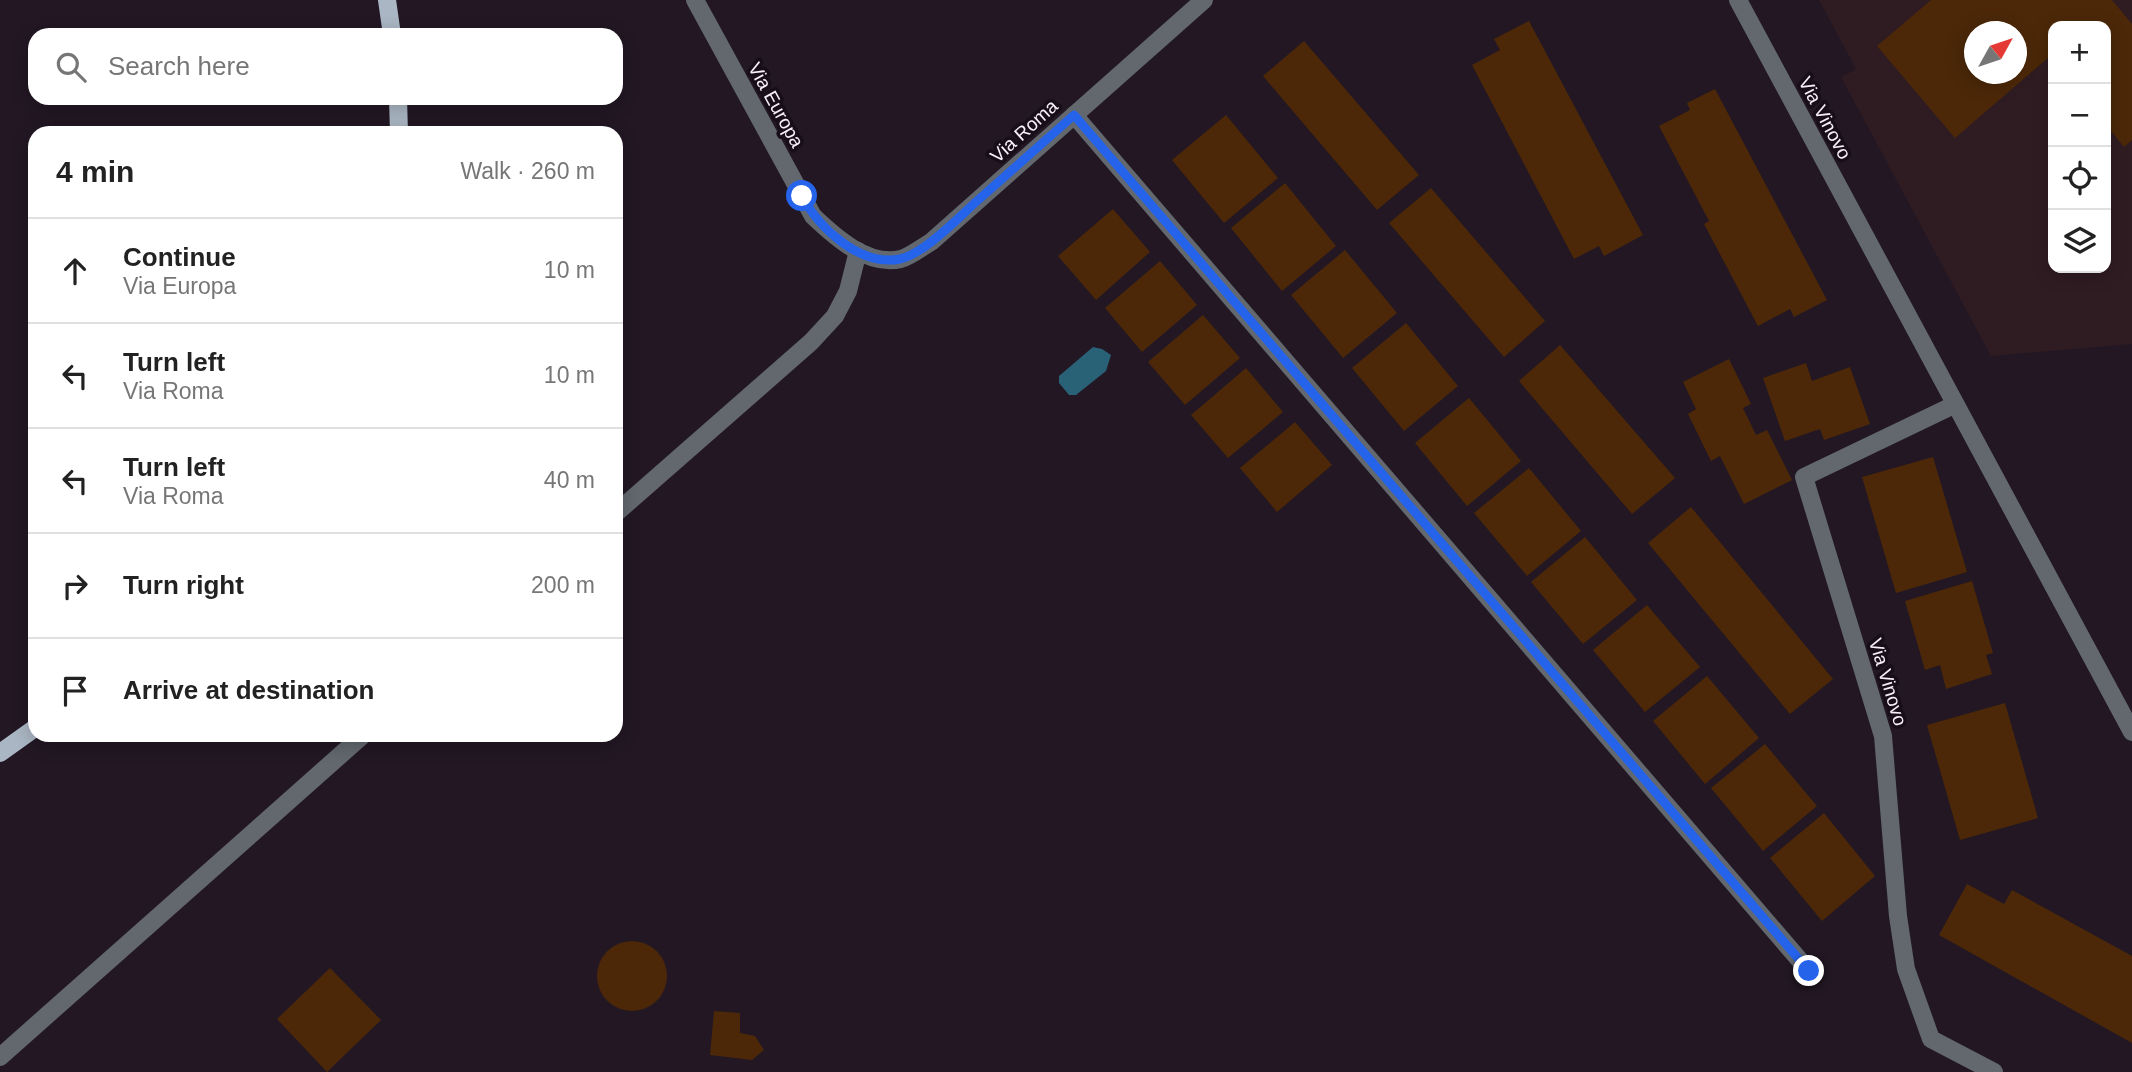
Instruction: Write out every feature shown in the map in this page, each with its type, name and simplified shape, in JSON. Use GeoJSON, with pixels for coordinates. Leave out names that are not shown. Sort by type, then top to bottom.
{"type":"FeatureCollection","features":[{"type":"Feature","properties":{"kind":"main road"},"geometry":{"type":"LineString","coordinates":[[387,0],[391,28]]}},
{"type":"Feature","properties":{"kind":"main road"},"geometry":{"type":"LineString","coordinates":[[398,105],[399,126]]}},
{"type":"Feature","properties":{"kind":"main road"},"geometry":{"type":"LineString","coordinates":[[0,753],[28,732]]}},
{"type":"Feature","properties":{"kind":"street","name":"Via Europa"},"geometry":{"type":"LineString","coordinates":[[695,0],[813,216],[837,239],[858,251]]}},
{"type":"Feature","properties":{"kind":"street","name":"Via Roma"},"geometry":{"type":"LineString","coordinates":[[858,251],[887,260],[903,258],[931,242],[1204,0]]}},
{"type":"Feature","properties":{"kind":"street","name":"Via Vinovo"},"geometry":{"type":"LineString","coordinates":[[1738,0],[2132,732]]}},
{"type":"Feature","properties":{"kind":"street"},"geometry":{"type":"LineString","coordinates":[[1074,115],[1809,971]]}},
{"type":"Feature","properties":{"kind":"street"},"geometry":{"type":"LineString","coordinates":[[623,507],[811,341],[835,316],[848,291],[858,251]]}},
{"type":"Feature","properties":{"kind":"street","name":"Via Vinovo"},"geometry":{"type":"LineString","coordinates":[[1954,405],[1804,477],[1884,736],[1898,916],[1906,969],[1931,1039],[1994,1072]]}},
{"type":"Feature","properties":{"kind":"street"},"geometry":{"type":"LineString","coordinates":[[0,1057],[355,742]]}},
{"type":"Feature","properties":{"kind":"shaded area"},"geometry":{"type":"Polygon","coordinates":[[[1819,0],[2132,0],[2132,344],[1991,356],[1841,77],[1856,69],[1819,0]]]}},
{"type":"Feature","properties":{"kind":"water"},"geometry":{"type":"Polygon","coordinates":[[[1093,347],[1111,355],[1106,371],[1076,395],[1069,395],[1059,383],[1059,376],[1093,347]]]}},
{"type":"Feature","properties":{"kind":"building"},"geometry":{"type":"Polygon","coordinates":[[[1931,0],[2112,0],[2132,24],[2132,140],[2124,147],[2111,131],[2111,21],[2048,21],[2048,58],[2027,76],[2027,21],[1964,21],[1964,84],[2018,84],[1955,138],[1877,46],[1931,0]]]}},
{"type":"Feature","properties":{"kind":"building"},"geometry":{"type":"Polygon","coordinates":[[[1529,21],[1643,235],[1604,256],[1599,246],[1574,259],[1472,65],[1500,50],[1494,39],[1529,21]]]}},
{"type":"Feature","properties":{"kind":"building"},"geometry":{"type":"Polygon","coordinates":[[[1304,41],[1419,175],[1377,210],[1263,76],[1304,41]]]}},
{"type":"Feature","properties":{"kind":"building"},"geometry":{"type":"Polygon","coordinates":[[[1715,89],[1827,300],[1794,317],[1790,309],[1758,326],[1704,224],[1709,221],[1659,126],[1690,110],[1687,103],[1715,89]]]}},
{"type":"Feature","properties":{"kind":"building"},"geometry":{"type":"Polygon","coordinates":[[[1226,115],[1278,178],[1224,223],[1172,160],[1226,115]]]}},
{"type":"Feature","properties":{"kind":"building"},"geometry":{"type":"Polygon","coordinates":[[[1285,183],[1336,246],[1282,291],[1231,228],[1285,183]]]}},
{"type":"Feature","properties":{"kind":"building"},"geometry":{"type":"Polygon","coordinates":[[[1431,188],[1545,321],[1504,357],[1389,223],[1431,188]]]}},
{"type":"Feature","properties":{"kind":"building"},"geometry":{"type":"Polygon","coordinates":[[[1113,209],[1150,252],[1096,300],[1058,256],[1113,209]]]}},
{"type":"Feature","properties":{"kind":"building"},"geometry":{"type":"Polygon","coordinates":[[[1345,250],[1397,313],[1343,358],[1291,295],[1345,250]]]}},
{"type":"Feature","properties":{"kind":"building"},"geometry":{"type":"Polygon","coordinates":[[[1160,261],[1197,305],[1142,352],[1105,308],[1160,261]]]}},
{"type":"Feature","properties":{"kind":"building"},"geometry":{"type":"Polygon","coordinates":[[[1203,315],[1240,358],[1185,405],[1148,362],[1203,315]]]}},
{"type":"Feature","properties":{"kind":"building"},"geometry":{"type":"Polygon","coordinates":[[[1406,323],[1458,386],[1404,431],[1352,368],[1406,323]]]}},
{"type":"Feature","properties":{"kind":"building"},"geometry":{"type":"Polygon","coordinates":[[[1560,345],[1675,478],[1632,514],[1519,381],[1560,345]]]}},
{"type":"Feature","properties":{"kind":"building"},"geometry":{"type":"Polygon","coordinates":[[[1729,359],[1751,404],[1743,408],[1756,435],[1767,430],[1792,480],[1744,504],[1720,456],[1711,461],[1688,414],[1696,409],[1683,382],[1729,359]]]}},
{"type":"Feature","properties":{"kind":"building"},"geometry":{"type":"Polygon","coordinates":[[[1806,363],[1812,381],[1850,367],[1870,424],[1824,440],[1820,429],[1785,441],[1763,378],[1806,363]]]}},
{"type":"Feature","properties":{"kind":"building"},"geometry":{"type":"Polygon","coordinates":[[[1246,368],[1283,412],[1228,458],[1191,415],[1246,368]]]}},
{"type":"Feature","properties":{"kind":"building"},"geometry":{"type":"Polygon","coordinates":[[[1469,398],[1521,461],[1467,506],[1415,443],[1469,398]]]}},
{"type":"Feature","properties":{"kind":"building"},"geometry":{"type":"Polygon","coordinates":[[[1295,422],[1332,465],[1277,512],[1240,468],[1295,422]]]}},
{"type":"Feature","properties":{"kind":"building"},"geometry":{"type":"Polygon","coordinates":[[[1933,457],[1967,572],[1896,593],[1862,477],[1933,457]]]}},
{"type":"Feature","properties":{"kind":"building"},"geometry":{"type":"Polygon","coordinates":[[[1529,468],[1581,531],[1527,576],[1474,513],[1529,468]]]}},
{"type":"Feature","properties":{"kind":"building"},"geometry":{"type":"Polygon","coordinates":[[[1691,507],[1833,679],[1790,714],[1648,543],[1691,507]]]}},
{"type":"Feature","properties":{"kind":"building"},"geometry":{"type":"Polygon","coordinates":[[[1585,537],[1637,600],[1583,644],[1531,582],[1585,537]]]}},
{"type":"Feature","properties":{"kind":"building"},"geometry":{"type":"Polygon","coordinates":[[[1972,581],[1993,653],[1986,655],[1992,674],[1946,689],[1940,665],[1925,670],[1905,601],[1972,581]]]}},
{"type":"Feature","properties":{"kind":"building"},"geometry":{"type":"Polygon","coordinates":[[[1647,605],[1700,667],[1645,712],[1593,650],[1647,605]]]}},
{"type":"Feature","properties":{"kind":"building"},"geometry":{"type":"Polygon","coordinates":[[[1707,676],[1759,738],[1705,784],[1653,721],[1707,676]]]}},
{"type":"Feature","properties":{"kind":"building"},"geometry":{"type":"Polygon","coordinates":[[[2005,703],[2038,818],[1960,840],[1927,725],[2005,703]]]}},
{"type":"Feature","properties":{"kind":"building"},"geometry":{"type":"Polygon","coordinates":[[[1765,744],[1817,806],[1763,851],[1711,788],[1765,744]]]}},
{"type":"Feature","properties":{"kind":"building"},"geometry":{"type":"Polygon","coordinates":[[[1824,813],[1875,876],[1822,921],[1770,858],[1824,813]]]}},
{"type":"Feature","properties":{"kind":"building"},"geometry":{"type":"Polygon","coordinates":[[[1967,884],[2004,904],[2012,890],[2132,956],[2132,1043],[1939,935],[1967,884]]]}},
{"type":"Feature","properties":{"kind":"building"},"geometry":{"type":"Polygon","coordinates":[[[639,941],[652,947],[661,956],[665,962],[665,990],[657,1001],[646,1009],[625,1011],[607,1001],[599,990],[597,969],[607,951],[618,943],[639,941]]]}},
{"type":"Feature","properties":{"kind":"building"},"geometry":{"type":"Polygon","coordinates":[[[330,968],[381,1020],[327,1072],[277,1019],[330,968]]]}},
{"type":"Feature","properties":{"kind":"building"},"geometry":{"type":"Polygon","coordinates":[[[714,1011],[740,1013],[740,1033],[755,1036],[764,1050],[752,1060],[710,1055],[714,1011]]]}},
{"type":"Feature","properties":{"kind":"route"},"geometry":{"type":"LineString","coordinates":[[802,196],[813,216],[837,239],[858,251],[887,260],[903,258],[931,242],[1074,115],[1809,971]]}}]}
